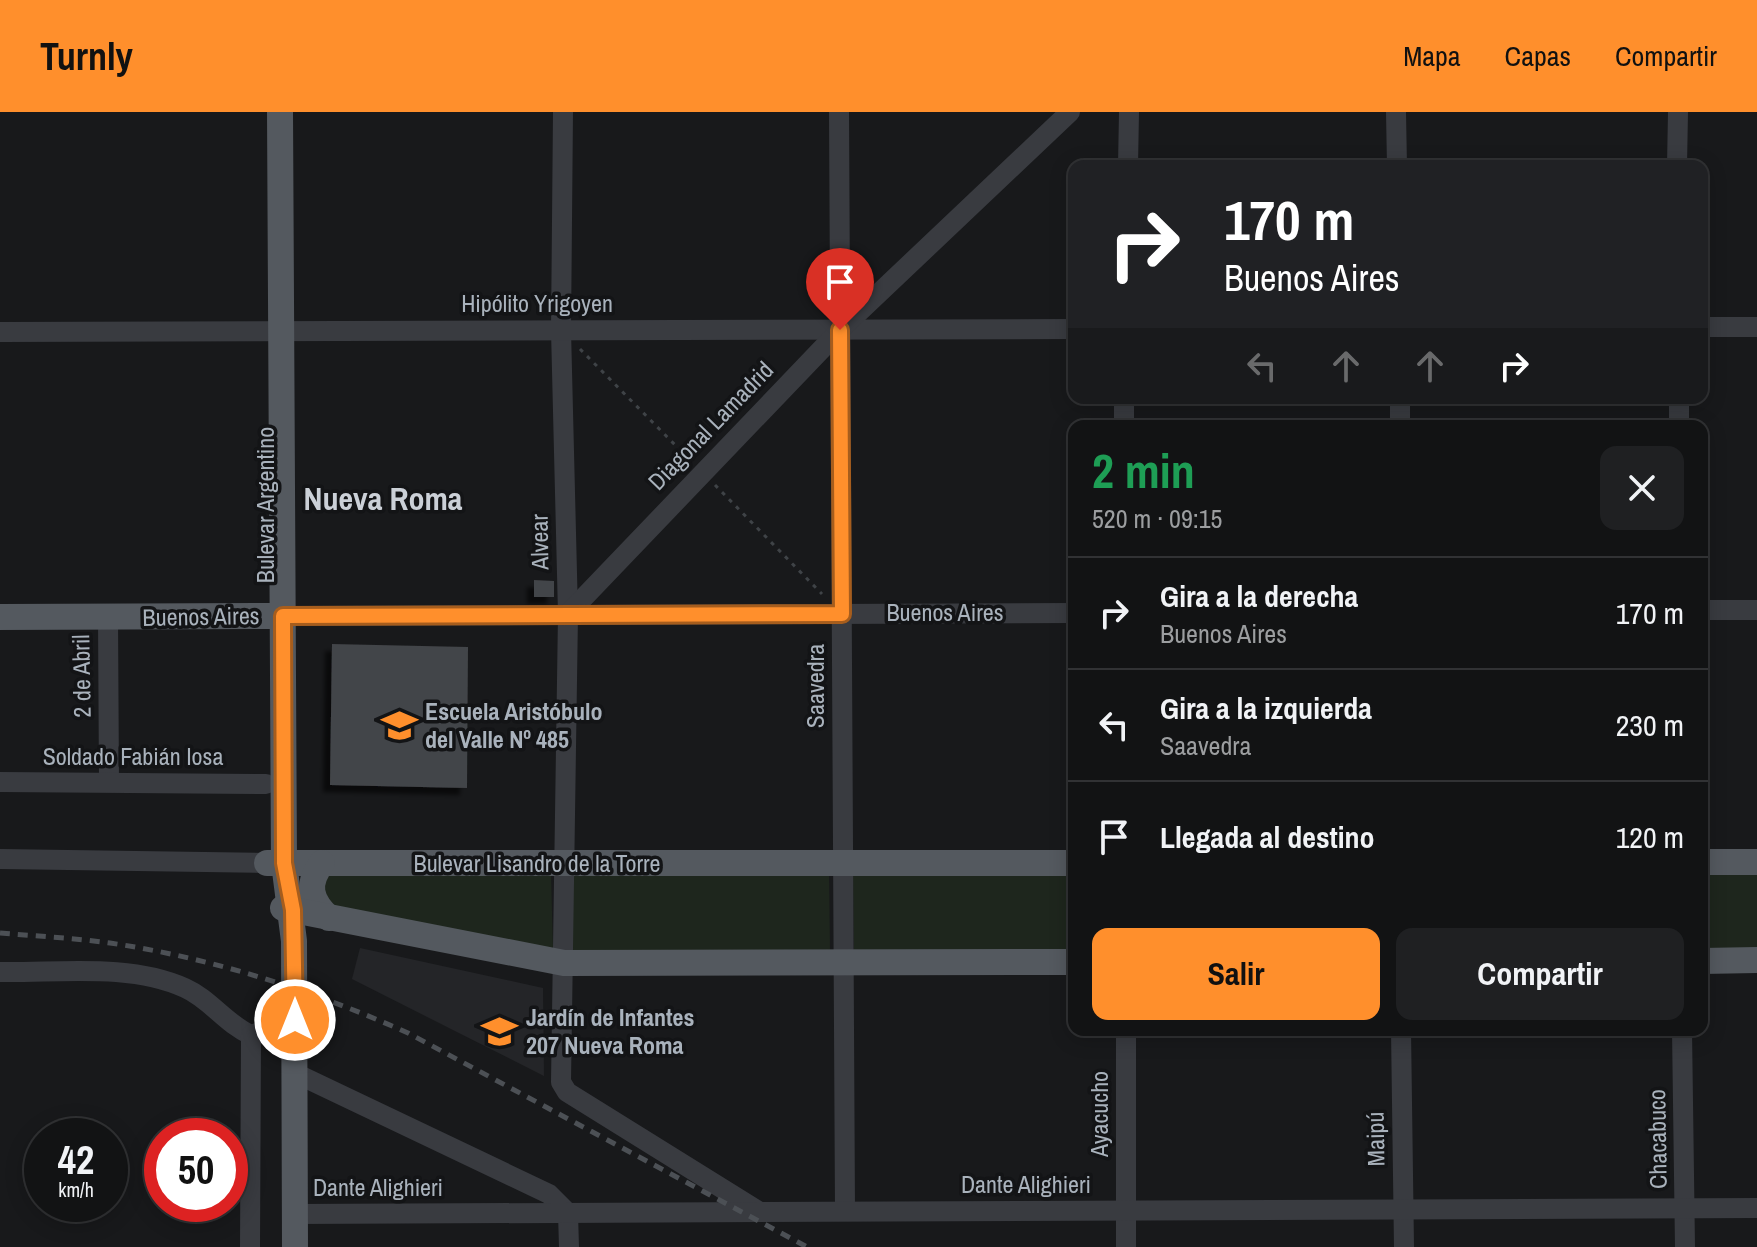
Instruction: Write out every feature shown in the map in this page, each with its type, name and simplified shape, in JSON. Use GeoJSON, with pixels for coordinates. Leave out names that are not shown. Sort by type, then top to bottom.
{"type":"FeatureCollection","features":[{"type":"Feature","properties":{"kind":"main road","name":"Bulevar Argentino"},"geometry":{"type":"LineString","coordinates":[[266,112],[274,331]]}},
{"type":"Feature","properties":{"kind":"main road","name":"Bulevar Argentino"},"geometry":{"type":"LineString","coordinates":[[275,863],[274,331],[280,112]]}},
{"type":"Feature","properties":{"kind":"main road","name":"Bulevar Argentino"},"geometry":{"type":"LineString","coordinates":[[274,616],[266,784],[275,863],[294,941],[295,1247]]}},
{"type":"Feature","properties":{"kind":"main road","name":"Buenos Aires"},"geometry":{"type":"LineString","coordinates":[[0,617],[274,616]]}},
{"type":"Feature","properties":{"kind":"main road"},"geometry":{"type":"LineString","coordinates":[[1708,862],[1757,862]]}},
{"type":"Feature","properties":{"kind":"main road","name":"Bulevar Lisandro de la Torre"},"geometry":{"type":"LineString","coordinates":[[275,863],[1068,863]]}},
{"type":"Feature","properties":{"kind":"main road"},"geometry":{"type":"LineString","coordinates":[[322,863],[313,874],[310,888],[316,905],[329,918]]}},
{"type":"Feature","properties":{"kind":"main road"},"geometry":{"type":"LineString","coordinates":[[288,909],[564,963],[1068,962]]}},
{"type":"Feature","properties":{"kind":"main road"},"geometry":{"type":"LineString","coordinates":[[1708,961],[1757,960]]}},
{"type":"Feature","properties":{"kind":"street","name":"Alvear"},"geometry":{"type":"LineString","coordinates":[[563,112],[561,330],[568,614],[561,1082],[567,1092],[760,1212]]}},
{"type":"Feature","properties":{"kind":"street","name":"Saavedra"},"geometry":{"type":"LineString","coordinates":[[839,112],[845,1211]]}},
{"type":"Feature","properties":{"kind":"street","name":"Diagonal Lamadrid"},"geometry":{"type":"LineString","coordinates":[[568,614],[840,330],[1070,112]]}},
{"type":"Feature","properties":{"kind":"street"},"geometry":{"type":"LineString","coordinates":[[1128,160],[1129,112]]}},
{"type":"Feature","properties":{"kind":"street"},"geometry":{"type":"LineString","coordinates":[[1396,112],[1397,160]]}},
{"type":"Feature","properties":{"kind":"street"},"geometry":{"type":"LineString","coordinates":[[1677,160],[1678,112]]}},
{"type":"Feature","properties":{"kind":"street"},"geometry":{"type":"LineString","coordinates":[[1708,327],[1757,327]]}},
{"type":"Feature","properties":{"kind":"street","name":"Hipólito Yrigoyen"},"geometry":{"type":"LineString","coordinates":[[0,332],[1068,329]]}},
{"type":"Feature","properties":{"kind":"street"},"geometry":{"type":"LineString","coordinates":[[1708,610],[1757,610]]}},
{"type":"Feature","properties":{"kind":"street","name":"Buenos Aires"},"geometry":{"type":"LineString","coordinates":[[274,616],[1068,613]]}},
{"type":"Feature","properties":{"kind":"street","name":"2 de Abril"},"geometry":{"type":"LineString","coordinates":[[108,618],[109,782]]}},
{"type":"Feature","properties":{"kind":"street","name":"Soldado Fabián Iosa"},"geometry":{"type":"LineString","coordinates":[[0,782],[266,784]]}},
{"type":"Feature","properties":{"kind":"street","name":"Bulevar Lisandro de la Torre"},"geometry":{"type":"LineString","coordinates":[[0,859],[275,863]]}},
{"type":"Feature","properties":{"kind":"street"},"geometry":{"type":"LineString","coordinates":[[0,972],[150,977],[186,988],[235,1028],[251,1035],[295,1020]]}},
{"type":"Feature","properties":{"kind":"street"},"geometry":{"type":"LineString","coordinates":[[250,1247],[251,1035]]}},
{"type":"Feature","properties":{"kind":"street","name":"Ayacucho"},"geometry":{"type":"LineString","coordinates":[[1126,1036],[1126,1247]]}},
{"type":"Feature","properties":{"kind":"street","name":"Maipú"},"geometry":{"type":"LineString","coordinates":[[1401,1036],[1404,1247]]}},
{"type":"Feature","properties":{"kind":"street","name":"Chacabuco"},"geometry":{"type":"LineString","coordinates":[[1682,1036],[1685,1247]]}},
{"type":"Feature","properties":{"kind":"street"},"geometry":{"type":"LineString","coordinates":[[295,1073],[549,1194],[568,1213],[569,1247]]}},
{"type":"Feature","properties":{"kind":"street","name":"Dante Alighieri"},"geometry":{"type":"LineString","coordinates":[[295,1214],[1403,1207],[1757,1208]]}},
{"type":"Feature","properties":{"kind":"shaded area"},"geometry":{"type":"Polygon","coordinates":[[[1757,868],[1757,949],[1708,949],[1708,869],[1757,868]]]}},
{"type":"Feature","properties":{"kind":"shaded area"},"geometry":{"type":"Polygon","coordinates":[[[1068,870],[1068,951],[854,953],[853,872],[1068,870]]]}},
{"type":"Feature","properties":{"kind":"shaded area"},"geometry":{"type":"Polygon","coordinates":[[[829,871],[830,951],[573,953],[572,873],[829,871]]]}},
{"type":"Feature","properties":{"kind":"shaded area"},"geometry":{"type":"Polygon","coordinates":[[[322,873],[551,873],[553,950],[327,905],[322,873]]]}},
{"type":"Feature","properties":{"kind":"shaded area","name":"Jardín de Infantes 207 Nueva Roma"},"geometry":{"type":"Polygon","coordinates":[[[360,948],[543,988],[544,1076],[352,979],[360,948]]]}},
{"type":"Feature","properties":{"kind":"building"},"geometry":{"type":"Polygon","coordinates":[[[534,580],[554,581],[554,597],[534,597],[534,580]]]}},
{"type":"Feature","properties":{"kind":"building","name":"Escuela Aristóbulo del Valle Nº 485"},"geometry":{"type":"Polygon","coordinates":[[[332,644],[468,647],[467,788],[330,785],[332,644]]]}},
{"type":"Feature","properties":{"kind":"railway"},"geometry":{"type":"LineString","coordinates":[[0,933],[148,949],[224,967],[336,1003],[408,1033],[807,1247]]}},
{"type":"Feature","properties":{"kind":"place","name":"Escuela Aristóbulo del Valle Nº 485"},"geometry":{"type":"Point","coordinates":[399,726]}},
{"type":"Feature","properties":{"kind":"place","name":"Jardín de Infantes 207 Nueva Roma"},"geometry":{"type":"Point","coordinates":[500,1032]}},
{"type":"Feature","properties":{"kind":"district","name":"Nueva Roma"},"geometry":{"type":"Point","coordinates":[383,499]}},
{"type":"Feature","properties":{"kind":"route"},"geometry":{"type":"LineString","coordinates":[[295,1020],[293,910],[284,863],[283,616],[842,614],[840,330]]}}]}
